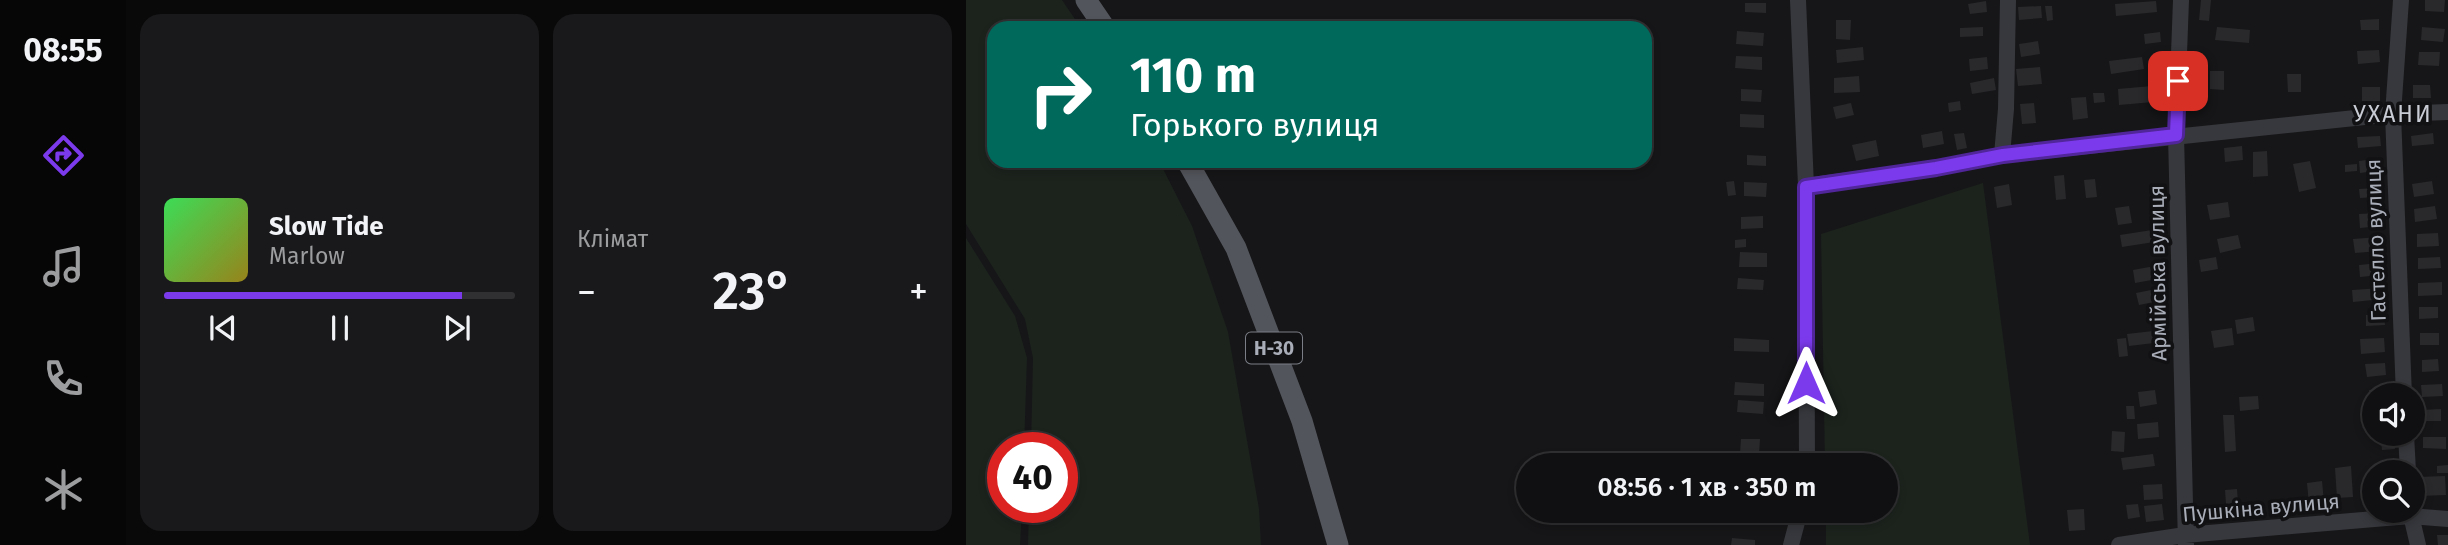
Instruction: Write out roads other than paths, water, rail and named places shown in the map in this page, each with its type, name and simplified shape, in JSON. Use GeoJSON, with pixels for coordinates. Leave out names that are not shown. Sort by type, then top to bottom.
{"type":"FeatureCollection","features":[{"type":"Feature","properties":{"kind":"main road"},"geometry":{"type":"LineString","coordinates":[[1086,0],[1100,21]]}},
{"type":"Feature","properties":{"kind":"main road","name":"Н-30"},"geometry":{"type":"LineString","coordinates":[[1191,168],[1236,248],[1302,421],[1338,545]]}},
{"type":"Feature","properties":{"kind":"street"},"geometry":{"type":"LineString","coordinates":[[1798,0],[1806,187],[1807,453]]}},
{"type":"Feature","properties":{"kind":"street"},"geometry":{"type":"LineString","coordinates":[[2003,155],[2008,0]]}},
{"type":"Feature","properties":{"kind":"street","name":"Армійська вулиця"},"geometry":{"type":"LineString","coordinates":[[2181,0],[2176,135],[2185,540]]}},
{"type":"Feature","properties":{"kind":"street","name":"Гастелло вулиця"},"geometry":{"type":"LineString","coordinates":[[2401,0],[2393,114],[2403,383]]}},
{"type":"Feature","properties":{"kind":"street"},"geometry":{"type":"LineString","coordinates":[[1806,187],[2003,155],[2393,114],[2448,112]]}},
{"type":"Feature","properties":{"kind":"street","name":"Пушкіна вулиця"},"geometry":{"type":"LineString","coordinates":[[2425,515],[2448,519]]}},
{"type":"Feature","properties":{"kind":"street","name":"Пушкіна вулиця"},"geometry":{"type":"LineString","coordinates":[[2119,545],[2185,540],[2362,519]]}},
{"type":"Feature","properties":{"kind":"street"},"geometry":{"type":"LineString","coordinates":[[1791,545],[1797,523]]}},
{"type":"Feature","properties":{"kind":"street"},"geometry":{"type":"LineString","coordinates":[[2412,523],[2418,545]]}},
{"type":"Feature","properties":{"kind":"district","name":"УХАНИ"},"geometry":{"type":"Point","coordinates":[2393,114]}}]}
